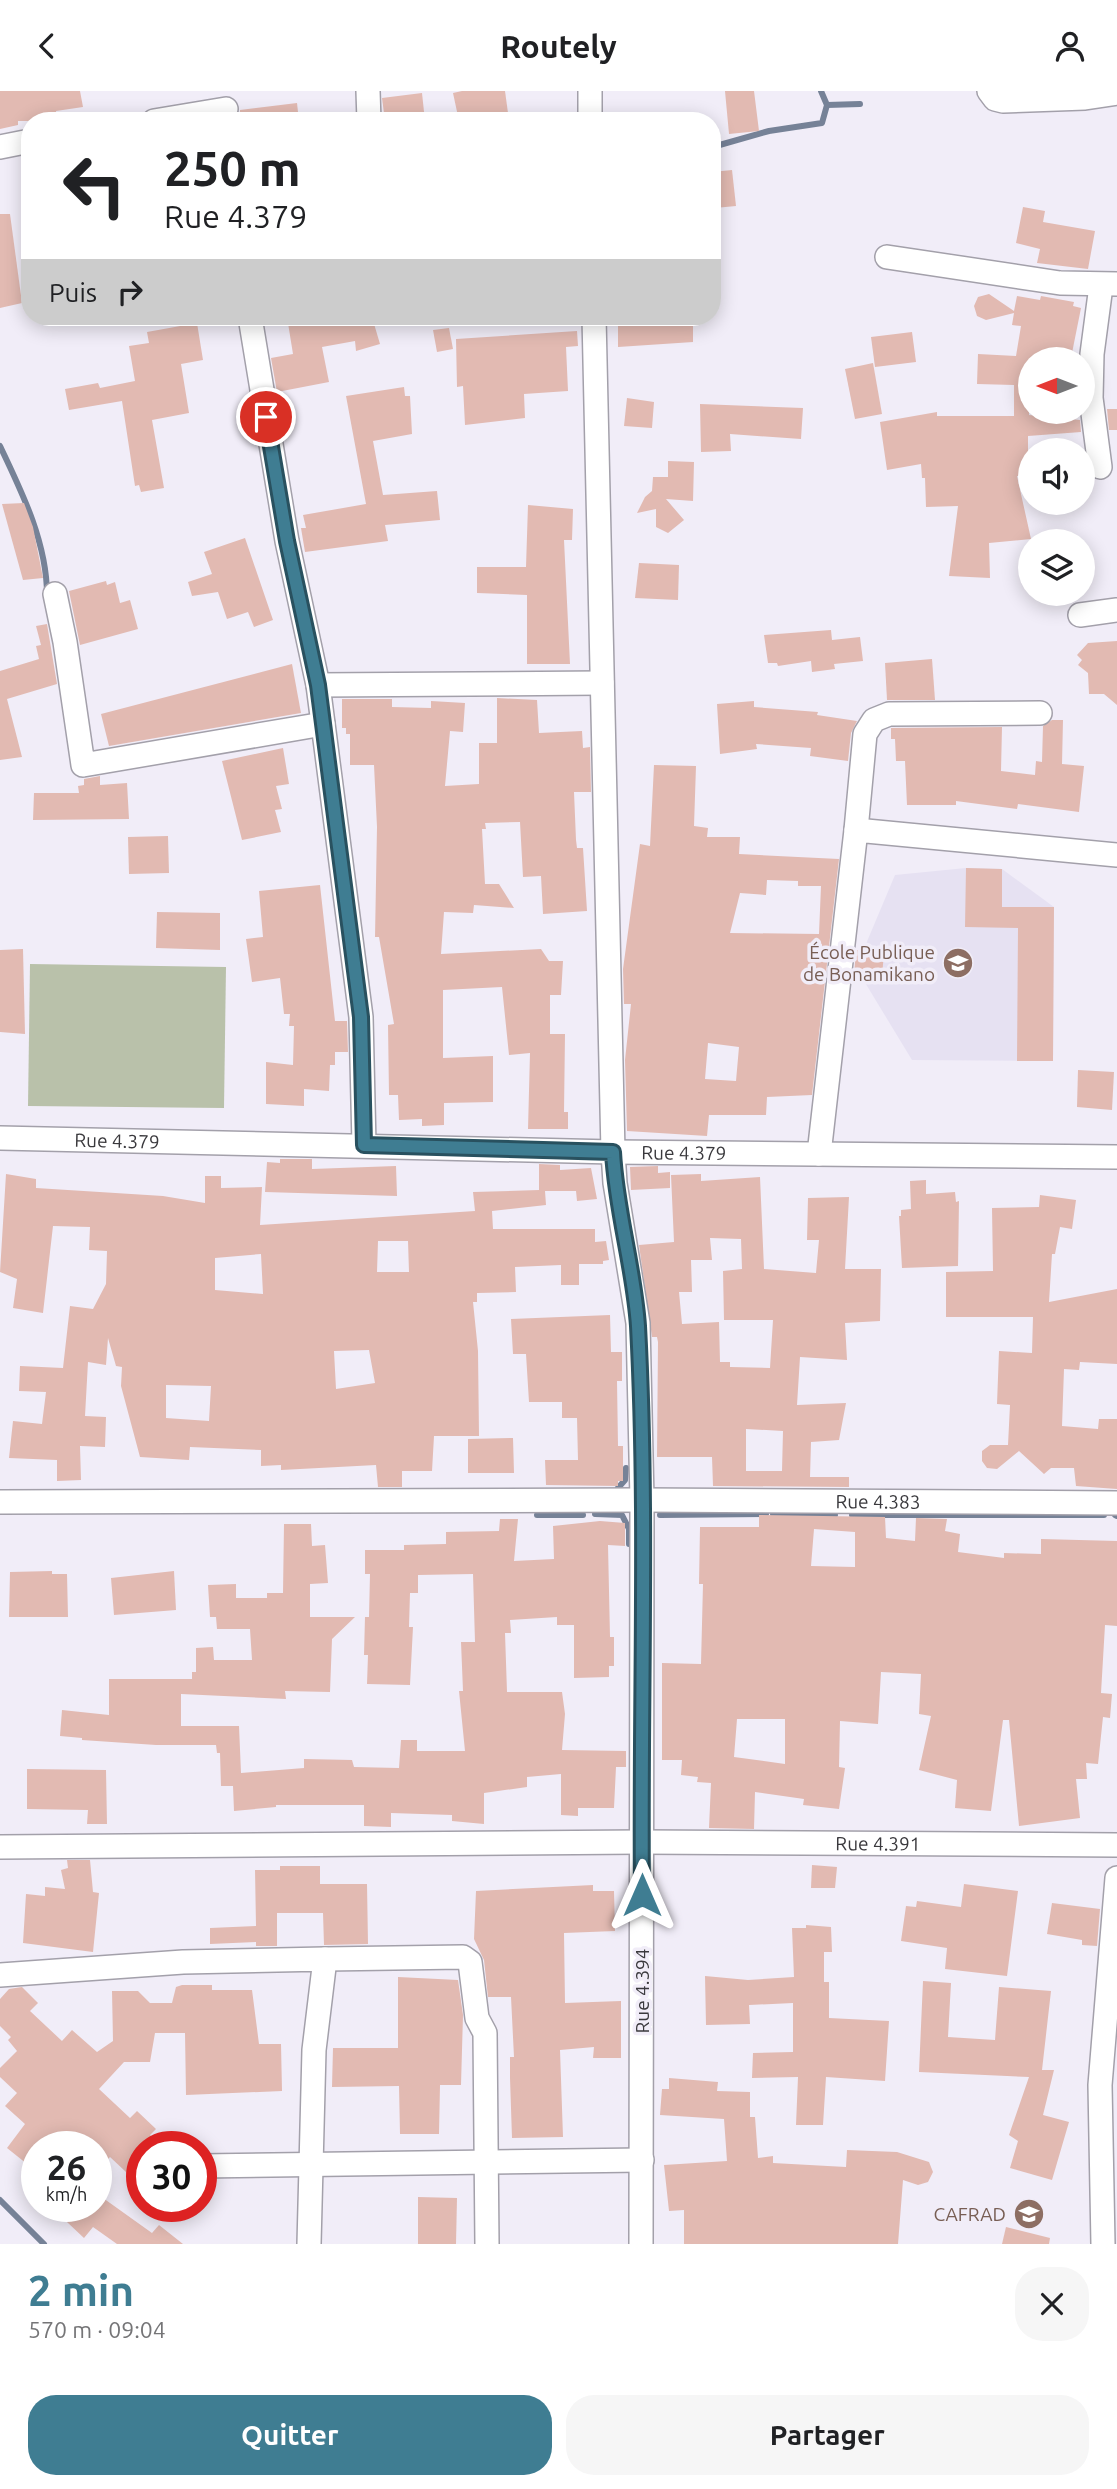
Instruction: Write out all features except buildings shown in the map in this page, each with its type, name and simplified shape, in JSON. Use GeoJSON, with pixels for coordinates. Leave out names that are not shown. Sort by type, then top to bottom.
{"type":"FeatureCollection","features":[{"type":"Feature","properties":{"kind":"street"},"geometry":{"type":"LineString","coordinates":[[368,91],[369,112]]}},
{"type":"Feature","properties":{"kind":"street"},"geometry":{"type":"LineString","coordinates":[[590,91],[590,112]]}},
{"type":"Feature","properties":{"kind":"street"},"geometry":{"type":"LineString","coordinates":[[989,91],[995,99],[1003,101],[1085,98],[1117,93]]}},
{"type":"Feature","properties":{"kind":"street"},"geometry":{"type":"LineString","coordinates":[[200,112],[225,107]]}},
{"type":"Feature","properties":{"kind":"street"},"geometry":{"type":"LineString","coordinates":[[0,147],[21,143]]}},
{"type":"Feature","properties":{"kind":"street"},"geometry":{"type":"LineString","coordinates":[[887,257],[1109,285],[1092,354],[1091,387],[1100,467]]}},
{"type":"Feature","properties":{"kind":"street"},"geometry":{"type":"LineString","coordinates":[[251,326],[287,541],[318,685],[361,1017],[364,1145]]}},
{"type":"Feature","properties":{"kind":"street","name":"Rue 4.394"},"geometry":{"type":"LineString","coordinates":[[594,326],[613,1152],[615,1184],[638,1323],[642,1500],[641,2244]]}},
{"type":"Feature","properties":{"kind":"street"},"geometry":{"type":"LineString","coordinates":[[55,594],[83,765],[323,724]]}},
{"type":"Feature","properties":{"kind":"street"},"geometry":{"type":"LineString","coordinates":[[1080,615],[1117,610]]}},
{"type":"Feature","properties":{"kind":"street"},"geometry":{"type":"LineString","coordinates":[[318,685],[602,683]]}},
{"type":"Feature","properties":{"kind":"street"},"geometry":{"type":"LineString","coordinates":[[819,1154],[865,734],[874,720],[889,714],[1040,713]]}},
{"type":"Feature","properties":{"kind":"street"},"geometry":{"type":"LineString","coordinates":[[856,830],[1117,855]]}},
{"type":"Feature","properties":{"kind":"street","name":"Rue 4.379"},"geometry":{"type":"LineString","coordinates":[[0,1138],[613,1152],[1117,1157]]}},
{"type":"Feature","properties":{"kind":"street","name":"Rue 4.383"},"geometry":{"type":"LineString","coordinates":[[0,1502],[642,1500],[1117,1503]]}},
{"type":"Feature","properties":{"kind":"street","name":"Rue 4.391"},"geometry":{"type":"LineString","coordinates":[[0,1847],[642,1842],[1117,1845]]}},
{"type":"Feature","properties":{"kind":"street"},"geometry":{"type":"LineString","coordinates":[[1103,2244],[1117,1878]]}},
{"type":"Feature","properties":{"kind":"street"},"geometry":{"type":"LineString","coordinates":[[0,1975],[183,1962],[463,1957],[470,1962],[477,2018],[485,2033],[487,2244]]}},
{"type":"Feature","properties":{"kind":"street"},"geometry":{"type":"LineString","coordinates":[[309,2244],[314,2050],[325,1959]]}},
{"type":"Feature","properties":{"kind":"street"},"geometry":{"type":"LineString","coordinates":[[217,2166],[642,2160]]}},
{"type":"Feature","properties":{"kind":"shaded area","name":"École Publique de Bonamikano"},"geometry":{"type":"Polygon","coordinates":[[[966,868],[1002,869],[1054,907],[1053,1061],[912,1060],[861,976],[863,951],[895,875],[966,868]]]}},
{"type":"Feature","properties":{"kind":"green space"},"geometry":{"type":"Polygon","coordinates":[[[30,964],[226,967],[224,1108],[28,1106],[30,964]]]}},
{"type":"Feature","properties":{"kind":"waterway"},"geometry":{"type":"LineString","coordinates":[[721,145],[769,131],[822,123],[827,105],[821,91]]}},
{"type":"Feature","properties":{"kind":"waterway"},"geometry":{"type":"LineString","coordinates":[[827,105],[860,104]]}},
{"type":"Feature","properties":{"kind":"waterway"},"geometry":{"type":"LineString","coordinates":[[0,446],[25,500],[38,537],[47,595]]}},
{"type":"Feature","properties":{"kind":"waterway"},"geometry":{"type":"LineString","coordinates":[[618,1488],[625,1480],[626,1468]]}},
{"type":"Feature","properties":{"kind":"waterway"},"geometry":{"type":"LineString","coordinates":[[595,1514],[622,1515],[629,1529],[629,1544]]}},
{"type":"Feature","properties":{"kind":"waterway"},"geometry":{"type":"LineString","coordinates":[[660,1515],[766,1514]]}},
{"type":"Feature","properties":{"kind":"waterway"},"geometry":{"type":"LineString","coordinates":[[773,1514],[835,1515]]}},
{"type":"Feature","properties":{"kind":"waterway"},"geometry":{"type":"LineString","coordinates":[[537,1515],[583,1515]]}},
{"type":"Feature","properties":{"kind":"waterway"},"geometry":{"type":"LineString","coordinates":[[852,1515],[1104,1515]]}},
{"type":"Feature","properties":{"kind":"waterway"},"geometry":{"type":"LineString","coordinates":[[0,2200],[44,2244]]}},
{"type":"Feature","properties":{"kind":"place","name":"École Publique de Bonamikano"},"geometry":{"type":"Point","coordinates":[958,963]}},
{"type":"Feature","properties":{"kind":"place","name":"CAFRAD"},"geometry":{"type":"Point","coordinates":[1029,2214]}},
{"type":"Feature","properties":{"kind":"route"},"geometry":{"type":"LineString","coordinates":[[266,417],[287,541],[318,685],[361,1017],[364,1145],[613,1152],[615,1184],[638,1323],[642,1500],[642,1895]]}}]}
